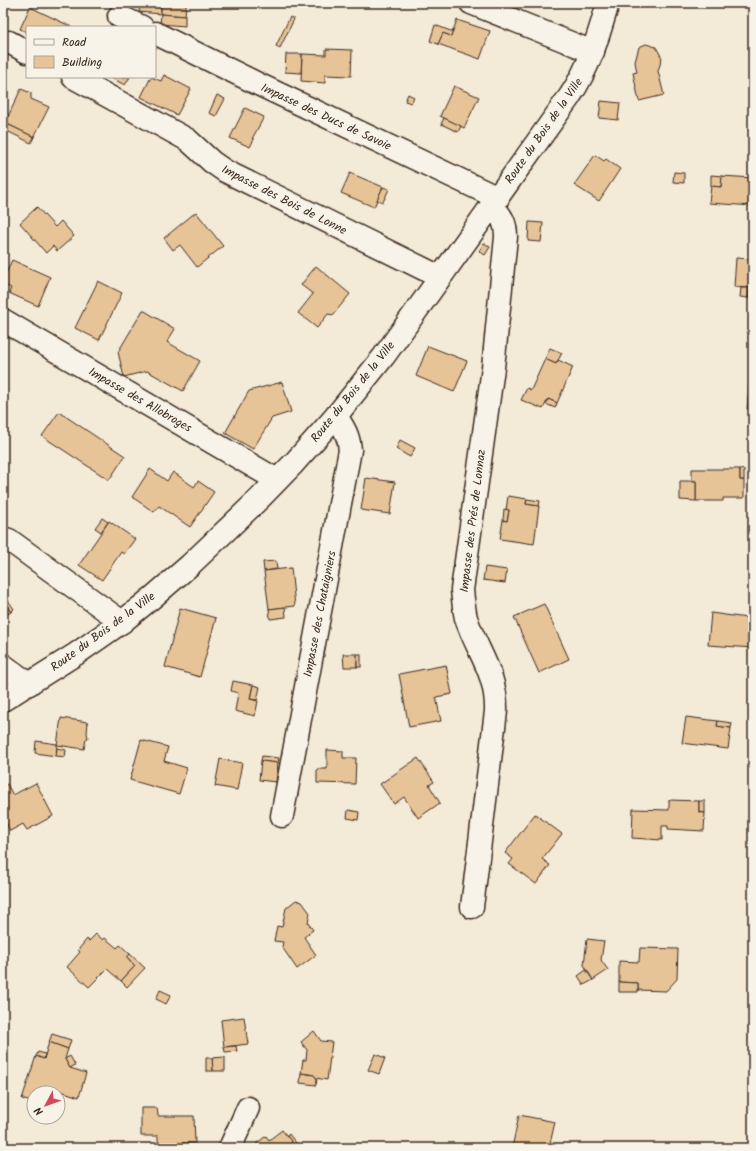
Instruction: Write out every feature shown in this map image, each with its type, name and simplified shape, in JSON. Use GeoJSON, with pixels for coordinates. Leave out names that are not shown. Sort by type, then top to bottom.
{"type":"FeatureCollection","features":[{"type":"Feature","properties":{"kind":"street"},"geometry":{"type":"LineString","coordinates":[[471,3],[593,52]]}},
{"type":"Feature","properties":{"kind":"street","name":"Route du Bois de la Ville"},"geometry":{"type":"LineString","coordinates":[[3,700],[76,654],[122,622],[154,597],[260,498],[336,416],[384,356],[574,90],[585,72],[593,52],[608,3]]}},
{"type":"Feature","properties":{"kind":"street"},"geometry":{"type":"LineString","coordinates":[[119,16],[140,26]]}},
{"type":"Feature","properties":{"kind":"street","name":"Impasse des Ducs de Savoie"},"geometry":{"type":"LineString","coordinates":[[156,33],[494,202]]}},
{"type":"Feature","properties":{"kind":"street","name":"Impasse des Bois de Lonne"},"geometry":{"type":"LineString","coordinates":[[75,78],[188,140],[212,162],[225,171],[440,277]]}},
{"type":"Feature","properties":{"kind":"street","name":"Impasse des Prés de Lonnaz"},"geometry":{"type":"LineString","coordinates":[[472,907],[495,719],[496,697],[494,684],[489,670],[466,616],[462,590],[494,368],[506,237],[506,228],[494,202]]}},
{"type":"Feature","properties":{"kind":"street","name":"Impasse des Allobroges"},"geometry":{"type":"LineString","coordinates":[[3,320],[277,480]]}},
{"type":"Feature","properties":{"kind":"street","name":"Impasse des Chataigniers"},"geometry":{"type":"LineString","coordinates":[[282,816],[350,450],[346,430],[336,416]]}},
{"type":"Feature","properties":{"kind":"street"},"geometry":{"type":"LineString","coordinates":[[3,538],[9,540],[122,622]]}},
{"type":"Feature","properties":{"kind":"street"},"geometry":{"type":"LineString","coordinates":[[3,666],[29,684]]}},
{"type":"Feature","properties":{"kind":"street"},"geometry":{"type":"LineString","coordinates":[[230,1148],[248,1108]]}},
{"type":"Feature","properties":{"kind":"building"},"geometry":{"type":"Polygon","coordinates":[[[140,3],[161,3],[161,14],[139,12],[140,3]]]}},
{"type":"Feature","properties":{"kind":"building"},"geometry":{"type":"Polygon","coordinates":[[[161,3],[188,3],[188,5],[186,5],[185,16],[161,14],[161,3]]]}},
{"type":"Feature","properties":{"kind":"building"},"geometry":{"type":"Polygon","coordinates":[[[30,7],[70,26],[26,26],[26,32],[20,29],[30,7]]]}},
{"type":"Feature","properties":{"kind":"building"},"geometry":{"type":"Polygon","coordinates":[[[161,14],[185,16],[185,26],[160,24],[161,14]]]}},
{"type":"Feature","properties":{"kind":"building"},"geometry":{"type":"Polygon","coordinates":[[[290,17],[294,19],[280,48],[276,46],[290,17]]]}},
{"type":"Feature","properties":{"kind":"building"},"geometry":{"type":"Polygon","coordinates":[[[457,20],[490,31],[480,59],[438,44],[443,33],[451,36],[457,20]]]}},
{"type":"Feature","properties":{"kind":"building"},"geometry":{"type":"Polygon","coordinates":[[[435,25],[453,32],[451,36],[443,33],[438,44],[430,41],[435,25]]]}},
{"type":"Feature","properties":{"kind":"building"},"geometry":{"type":"Polygon","coordinates":[[[646,44],[656,47],[662,58],[658,71],[664,95],[639,101],[633,73],[637,72],[635,62],[639,47],[646,44]]]}},
{"type":"Feature","properties":{"kind":"building"},"geometry":{"type":"Polygon","coordinates":[[[326,49],[352,50],[351,76],[325,75],[325,83],[301,81],[302,54],[326,55],[326,49]]]}},
{"type":"Feature","properties":{"kind":"building"},"geometry":{"type":"Polygon","coordinates":[[[286,54],[302,54],[301,73],[285,72],[286,54]]]}},
{"type":"Feature","properties":{"kind":"building"},"geometry":{"type":"Polygon","coordinates":[[[164,75],[191,89],[177,115],[141,97],[150,78],[161,81],[164,75]]]}},
{"type":"Feature","properties":{"kind":"building"},"geometry":{"type":"Polygon","coordinates":[[[111,78],[129,78],[125,85],[111,78]]]}},
{"type":"Feature","properties":{"kind":"building"},"geometry":{"type":"Polygon","coordinates":[[[454,86],[479,97],[464,128],[440,116],[454,86]]]}},
{"type":"Feature","properties":{"kind":"building"},"geometry":{"type":"Polygon","coordinates":[[[21,89],[31,93],[31,99],[49,107],[34,137],[5,123],[21,89]]]}},
{"type":"Feature","properties":{"kind":"building"},"geometry":{"type":"Polygon","coordinates":[[[408,94],[414,97],[411,103],[405,101],[408,94]]]}},
{"type":"Feature","properties":{"kind":"building"},"geometry":{"type":"Polygon","coordinates":[[[217,95],[225,99],[216,116],[209,113],[217,95]]]}},
{"type":"Feature","properties":{"kind":"building"},"geometry":{"type":"Polygon","coordinates":[[[601,101],[620,103],[618,120],[599,118],[601,101]]]}},
{"type":"Feature","properties":{"kind":"building"},"geometry":{"type":"Polygon","coordinates":[[[245,108],[264,117],[252,138],[254,139],[250,147],[230,138],[245,108]]]}},
{"type":"Feature","properties":{"kind":"building"},"geometry":{"type":"Polygon","coordinates":[[[444,118],[461,126],[458,132],[441,124],[444,118]]]}},
{"type":"Feature","properties":{"kind":"building"},"geometry":{"type":"Polygon","coordinates":[[[5,123],[34,137],[31,143],[3,129],[5,123]]]}},
{"type":"Feature","properties":{"kind":"building"},"geometry":{"type":"Polygon","coordinates":[[[595,155],[604,161],[606,159],[620,169],[599,201],[574,185],[595,155]]]}},
{"type":"Feature","properties":{"kind":"building"},"geometry":{"type":"Polygon","coordinates":[[[674,172],[684,173],[684,183],[673,182],[674,172]]]}},
{"type":"Feature","properties":{"kind":"building"},"geometry":{"type":"Polygon","coordinates":[[[350,173],[383,187],[374,207],[341,193],[350,173]]]}},
{"type":"Feature","properties":{"kind":"building"},"geometry":{"type":"Polygon","coordinates":[[[711,175],[722,176],[721,187],[711,186],[711,175]]]}},
{"type":"Feature","properties":{"kind":"building"},"geometry":{"type":"Polygon","coordinates":[[[722,176],[753,178],[753,206],[709,203],[711,186],[721,187],[722,176]]]}},
{"type":"Feature","properties":{"kind":"building"},"geometry":{"type":"Polygon","coordinates":[[[383,187],[389,189],[383,202],[377,200],[383,187]]]}},
{"type":"Feature","properties":{"kind":"building"},"geometry":{"type":"Polygon","coordinates":[[[37,207],[55,227],[61,221],[74,236],[57,251],[53,246],[46,253],[20,223],[37,207]]]}},
{"type":"Feature","properties":{"kind":"building"},"geometry":{"type":"Polygon","coordinates":[[[196,212],[223,246],[197,267],[180,245],[173,250],[164,238],[196,212]]]}},
{"type":"Feature","properties":{"kind":"building"},"geometry":{"type":"Polygon","coordinates":[[[529,222],[543,223],[541,242],[528,241],[529,222]]]}},
{"type":"Feature","properties":{"kind":"building"},"geometry":{"type":"Polygon","coordinates":[[[484,243],[490,247],[485,255],[479,251],[484,243]]]}},
{"type":"Feature","properties":{"kind":"building"},"geometry":{"type":"Polygon","coordinates":[[[736,258],[753,259],[753,298],[748,298],[749,288],[734,287],[736,258]]]}},
{"type":"Feature","properties":{"kind":"building"},"geometry":{"type":"Polygon","coordinates":[[[12,260],[50,277],[38,306],[9,293],[11,288],[3,284],[3,280],[12,260]]]}},
{"type":"Feature","properties":{"kind":"building"},"geometry":{"type":"Polygon","coordinates":[[[316,266],[350,294],[333,315],[328,314],[317,328],[298,313],[313,294],[301,285],[316,266]]]}},
{"type":"Feature","properties":{"kind":"building"},"geometry":{"type":"Polygon","coordinates":[[[98,281],[122,293],[99,340],[75,328],[98,281]]]}},
{"type":"Feature","properties":{"kind":"building"},"geometry":{"type":"Polygon","coordinates":[[[741,288],[749,288],[748,298],[740,297],[741,288]]]}},
{"type":"Feature","properties":{"kind":"building"},"geometry":{"type":"Polygon","coordinates":[[[143,310],[175,329],[167,342],[200,361],[183,391],[147,371],[124,377],[118,352],[143,310]]]}},
{"type":"Feature","properties":{"kind":"building"},"geometry":{"type":"Polygon","coordinates":[[[428,346],[467,361],[454,392],[416,376],[428,346]]]}},
{"type":"Feature","properties":{"kind":"building"},"geometry":{"type":"Polygon","coordinates":[[[550,348],[562,353],[556,364],[545,359],[550,348]]]}},
{"type":"Feature","properties":{"kind":"building"},"geometry":{"type":"Polygon","coordinates":[[[545,359],[556,364],[558,360],[573,367],[557,403],[548,399],[543,409],[521,400],[527,388],[531,390],[545,359]]]}},
{"type":"Feature","properties":{"kind":"building"},"geometry":{"type":"Polygon","coordinates":[[[750,375],[753,375],[753,409],[747,409],[750,375]]]}},
{"type":"Feature","properties":{"kind":"building"},"geometry":{"type":"Polygon","coordinates":[[[282,382],[291,412],[272,418],[253,449],[225,433],[249,391],[282,382]]]}},
{"type":"Feature","properties":{"kind":"building"},"geometry":{"type":"Polygon","coordinates":[[[548,399],[557,403],[555,408],[546,404],[548,399]]]}},
{"type":"Feature","properties":{"kind":"building"},"geometry":{"type":"Polygon","coordinates":[[[59,412],[125,456],[109,480],[42,436],[59,412]]]}},
{"type":"Feature","properties":{"kind":"building"},"geometry":{"type":"Polygon","coordinates":[[[400,440],[415,448],[410,457],[396,449],[400,440]]]}},
{"type":"Feature","properties":{"kind":"building"},"geometry":{"type":"Polygon","coordinates":[[[150,469],[167,481],[173,472],[194,487],[198,481],[214,492],[190,527],[159,506],[154,512],[132,497],[150,469]]]}},
{"type":"Feature","properties":{"kind":"building"},"geometry":{"type":"Polygon","coordinates":[[[692,469],[740,469],[740,480],[744,480],[744,498],[723,498],[723,501],[696,501],[696,481],[692,481],[692,469]]]}},
{"type":"Feature","properties":{"kind":"building"},"geometry":{"type":"Polygon","coordinates":[[[740,469],[744,470],[744,480],[740,480],[740,469]]]}},
{"type":"Feature","properties":{"kind":"building"},"geometry":{"type":"Polygon","coordinates":[[[366,478],[395,482],[390,514],[361,510],[366,478]]]}},
{"type":"Feature","properties":{"kind":"building"},"geometry":{"type":"Polygon","coordinates":[[[680,481],[696,481],[696,501],[680,500],[680,481]]]}},
{"type":"Feature","properties":{"kind":"building"},"geometry":{"type":"Polygon","coordinates":[[[508,496],[527,499],[526,504],[539,506],[534,544],[500,539],[503,520],[507,521],[509,510],[506,510],[508,496]]]}},
{"type":"Feature","properties":{"kind":"building"},"geometry":{"type":"Polygon","coordinates":[[[527,499],[540,501],[539,506],[526,504],[527,499]]]}},
{"type":"Feature","properties":{"kind":"building"},"geometry":{"type":"Polygon","coordinates":[[[504,509],[509,510],[507,521],[503,520],[504,509]]]}},
{"type":"Feature","properties":{"kind":"building"},"geometry":{"type":"Polygon","coordinates":[[[102,518],[108,522],[101,532],[95,528],[102,518]]]}},
{"type":"Feature","properties":{"kind":"building"},"geometry":{"type":"Polygon","coordinates":[[[109,521],[135,539],[124,554],[121,552],[102,580],[79,565],[109,521]]]}},
{"type":"Feature","properties":{"kind":"building"},"geometry":{"type":"Polygon","coordinates":[[[276,561],[277,569],[264,571],[263,562],[276,561]]]}},
{"type":"Feature","properties":{"kind":"building"},"geometry":{"type":"Polygon","coordinates":[[[485,567],[507,570],[505,583],[483,580],[485,567]]]}},
{"type":"Feature","properties":{"kind":"building"},"geometry":{"type":"Polygon","coordinates":[[[291,568],[295,606],[269,609],[264,571],[291,568]]]}},
{"type":"Feature","properties":{"kind":"building"},"geometry":{"type":"Polygon","coordinates":[[[3,594],[7,599],[3,601],[3,594]]]}},
{"type":"Feature","properties":{"kind":"building"},"geometry":{"type":"Polygon","coordinates":[[[7,599],[14,609],[11,612],[3,601],[7,599]]]}},
{"type":"Feature","properties":{"kind":"building"},"geometry":{"type":"Polygon","coordinates":[[[3,601],[11,612],[3,617],[3,601]]]}},
{"type":"Feature","properties":{"kind":"building"},"geometry":{"type":"Polygon","coordinates":[[[544,604],[569,659],[539,673],[514,617],[544,604]]]}},
{"type":"Feature","properties":{"kind":"building"},"geometry":{"type":"Polygon","coordinates":[[[285,607],[286,617],[270,619],[269,609],[285,607]]]}},
{"type":"Feature","properties":{"kind":"building"},"geometry":{"type":"Polygon","coordinates":[[[180,608],[216,618],[200,677],[165,667],[180,608]]]}},
{"type":"Feature","properties":{"kind":"building"},"geometry":{"type":"Polygon","coordinates":[[[711,613],[747,618],[746,623],[753,623],[753,648],[708,645],[711,613]]]}},
{"type":"Feature","properties":{"kind":"building"},"geometry":{"type":"Polygon","coordinates":[[[343,654],[357,654],[357,667],[344,667],[343,654]]]}},
{"type":"Feature","properties":{"kind":"building"},"geometry":{"type":"Polygon","coordinates":[[[357,654],[361,654],[361,667],[357,667],[357,654]]]}},
{"type":"Feature","properties":{"kind":"building"},"geometry":{"type":"Polygon","coordinates":[[[446,665],[452,694],[436,697],[441,721],[409,727],[399,674],[446,665]]]}},
{"type":"Feature","properties":{"kind":"building"},"geometry":{"type":"Polygon","coordinates":[[[233,681],[253,685],[250,699],[258,701],[255,716],[235,711],[238,693],[231,691],[233,681]]]}},
{"type":"Feature","properties":{"kind":"building"},"geometry":{"type":"Polygon","coordinates":[[[253,685],[260,687],[257,700],[250,699],[253,685]]]}},
{"type":"Feature","properties":{"kind":"building"},"geometry":{"type":"Polygon","coordinates":[[[686,717],[718,721],[717,726],[731,728],[728,749],[682,743],[686,717]]]}},
{"type":"Feature","properties":{"kind":"building"},"geometry":{"type":"Polygon","coordinates":[[[61,718],[88,722],[88,738],[86,739],[84,749],[57,745],[61,718]]]}},
{"type":"Feature","properties":{"kind":"building"},"geometry":{"type":"Polygon","coordinates":[[[718,721],[732,723],[731,728],[717,726],[718,721]]]}},
{"type":"Feature","properties":{"kind":"building"},"geometry":{"type":"Polygon","coordinates":[[[141,740],[168,747],[164,761],[187,768],[179,794],[130,780],[141,740]]]}},
{"type":"Feature","properties":{"kind":"building"},"geometry":{"type":"Polygon","coordinates":[[[36,741],[57,744],[56,756],[35,753],[36,741]]]}},
{"type":"Feature","properties":{"kind":"building"},"geometry":{"type":"Polygon","coordinates":[[[57,748],[66,750],[65,757],[56,756],[57,748]]]}},
{"type":"Feature","properties":{"kind":"building"},"geometry":{"type":"Polygon","coordinates":[[[327,750],[343,751],[343,758],[356,758],[355,784],[317,783],[317,769],[327,769],[327,750]]]}},
{"type":"Feature","properties":{"kind":"building"},"geometry":{"type":"Polygon","coordinates":[[[262,756],[279,758],[278,763],[261,761],[262,756]]]}},
{"type":"Feature","properties":{"kind":"building"},"geometry":{"type":"Polygon","coordinates":[[[418,758],[434,782],[429,785],[440,803],[418,818],[404,797],[394,804],[380,784],[418,758]]]}},
{"type":"Feature","properties":{"kind":"building"},"geometry":{"type":"Polygon","coordinates":[[[220,759],[242,763],[237,790],[215,786],[220,759]]]}},
{"type":"Feature","properties":{"kind":"building"},"geometry":{"type":"Polygon","coordinates":[[[261,761],[278,763],[276,782],[259,780],[261,761]]]}},
{"type":"Feature","properties":{"kind":"building"},"geometry":{"type":"Polygon","coordinates":[[[36,783],[53,816],[27,830],[23,824],[10,831],[5,820],[3,821],[3,786],[7,784],[13,795],[36,783]]]}},
{"type":"Feature","properties":{"kind":"building"},"geometry":{"type":"Polygon","coordinates":[[[669,800],[699,801],[699,812],[705,813],[704,831],[668,829],[668,826],[662,826],[662,840],[632,838],[633,809],[669,810],[669,800]]]}},
{"type":"Feature","properties":{"kind":"building"},"geometry":{"type":"Polygon","coordinates":[[[699,801],[705,801],[705,813],[699,812],[699,801]]]}},
{"type":"Feature","properties":{"kind":"building"},"geometry":{"type":"Polygon","coordinates":[[[348,810],[359,812],[358,820],[347,818],[348,810]]]}},
{"type":"Feature","properties":{"kind":"building"},"geometry":{"type":"Polygon","coordinates":[[[535,814],[562,834],[542,859],[550,865],[536,884],[509,864],[513,859],[505,853],[535,814]]]}},
{"type":"Feature","properties":{"kind":"building"},"geometry":{"type":"Polygon","coordinates":[[[296,900],[302,902],[310,913],[308,923],[313,930],[304,937],[316,955],[297,969],[282,947],[283,942],[274,941],[277,926],[282,927],[286,908],[296,900]]]}},
{"type":"Feature","properties":{"kind":"building"},"geometry":{"type":"Polygon","coordinates":[[[96,934],[103,940],[105,938],[117,948],[120,945],[130,954],[127,957],[135,966],[121,981],[107,969],[89,987],[67,967],[80,952],[78,950],[87,939],[89,941],[96,934]]]}},
{"type":"Feature","properties":{"kind":"building"},"geometry":{"type":"Polygon","coordinates":[[[587,939],[604,941],[601,960],[608,970],[593,980],[584,965],[587,939]]]}},
{"type":"Feature","properties":{"kind":"building"},"geometry":{"type":"Polygon","coordinates":[[[640,948],[678,949],[677,979],[666,991],[638,990],[638,983],[619,982],[619,961],[639,962],[640,948]]]}},
{"type":"Feature","properties":{"kind":"building"},"geometry":{"type":"Polygon","coordinates":[[[130,954],[145,968],[127,987],[121,981],[135,966],[127,957],[130,954]]]}},
{"type":"Feature","properties":{"kind":"building"},"geometry":{"type":"Polygon","coordinates":[[[586,970],[593,980],[584,985],[578,976],[586,970]]]}},
{"type":"Feature","properties":{"kind":"building"},"geometry":{"type":"Polygon","coordinates":[[[619,982],[638,983],[638,992],[619,992],[619,982]]]}},
{"type":"Feature","properties":{"kind":"building"},"geometry":{"type":"Polygon","coordinates":[[[160,990],[171,995],[166,1004],[156,999],[160,990]]]}},
{"type":"Feature","properties":{"kind":"building"},"geometry":{"type":"Polygon","coordinates":[[[244,1017],[248,1044],[224,1047],[221,1020],[244,1017]]]}},
{"type":"Feature","properties":{"kind":"building"},"geometry":{"type":"Polygon","coordinates":[[[314,1031],[321,1041],[332,1042],[327,1080],[316,1078],[314,1075],[301,1073],[303,1060],[306,1060],[307,1050],[301,1042],[314,1031]]]}},
{"type":"Feature","properties":{"kind":"building"},"geometry":{"type":"Polygon","coordinates":[[[52,1034],[71,1040],[68,1049],[49,1042],[52,1034]]]}},
{"type":"Feature","properties":{"kind":"building"},"geometry":{"type":"Polygon","coordinates":[[[49,1042],[68,1049],[65,1059],[70,1068],[86,1073],[79,1097],[66,1093],[66,1085],[27,1085],[36,1056],[44,1059],[49,1042]]]}},
{"type":"Feature","properties":{"kind":"building"},"geometry":{"type":"Polygon","coordinates":[[[236,1046],[237,1051],[225,1052],[224,1047],[236,1046]]]}},
{"type":"Feature","properties":{"kind":"building"},"geometry":{"type":"Polygon","coordinates":[[[38,1052],[45,1054],[44,1059],[36,1056],[38,1052]]]}},
{"type":"Feature","properties":{"kind":"building"},"geometry":{"type":"Polygon","coordinates":[[[375,1054],[385,1058],[379,1074],[368,1070],[375,1054]]]}},
{"type":"Feature","properties":{"kind":"building"},"geometry":{"type":"Polygon","coordinates":[[[70,1056],[75,1065],[70,1068],[65,1059],[70,1056]]]}},
{"type":"Feature","properties":{"kind":"building"},"geometry":{"type":"Polygon","coordinates":[[[225,1057],[225,1071],[213,1071],[212,1058],[225,1057]]]}},
{"type":"Feature","properties":{"kind":"building"},"geometry":{"type":"Polygon","coordinates":[[[206,1058],[212,1058],[213,1071],[206,1071],[206,1058]]]}},
{"type":"Feature","properties":{"kind":"building"},"geometry":{"type":"Polygon","coordinates":[[[301,1073],[314,1075],[317,1079],[316,1085],[300,1083],[301,1073]]]}},
{"type":"Feature","properties":{"kind":"building"},"geometry":{"type":"Polygon","coordinates":[[[26,1087],[26,1100],[22,1099],[26,1087]]]}},
{"type":"Feature","properties":{"kind":"building"},"geometry":{"type":"Polygon","coordinates":[[[141,1108],[157,1108],[158,1116],[194,1116],[195,1143],[158,1143],[158,1136],[141,1136],[141,1108]]]}},
{"type":"Feature","properties":{"kind":"building"},"geometry":{"type":"Polygon","coordinates":[[[519,1115],[555,1122],[549,1148],[512,1148],[519,1115]]]}},
{"type":"Feature","properties":{"kind":"building"},"geometry":{"type":"Polygon","coordinates":[[[282,1130],[292,1142],[290,1144],[293,1148],[259,1148],[256,1144],[266,1136],[269,1140],[282,1130]]]}},
{"type":"Feature","properties":{"kind":"building"},"geometry":{"type":"Polygon","coordinates":[[[289,1134],[300,1148],[293,1148],[290,1144],[292,1142],[287,1136],[289,1134]]]}}]}
